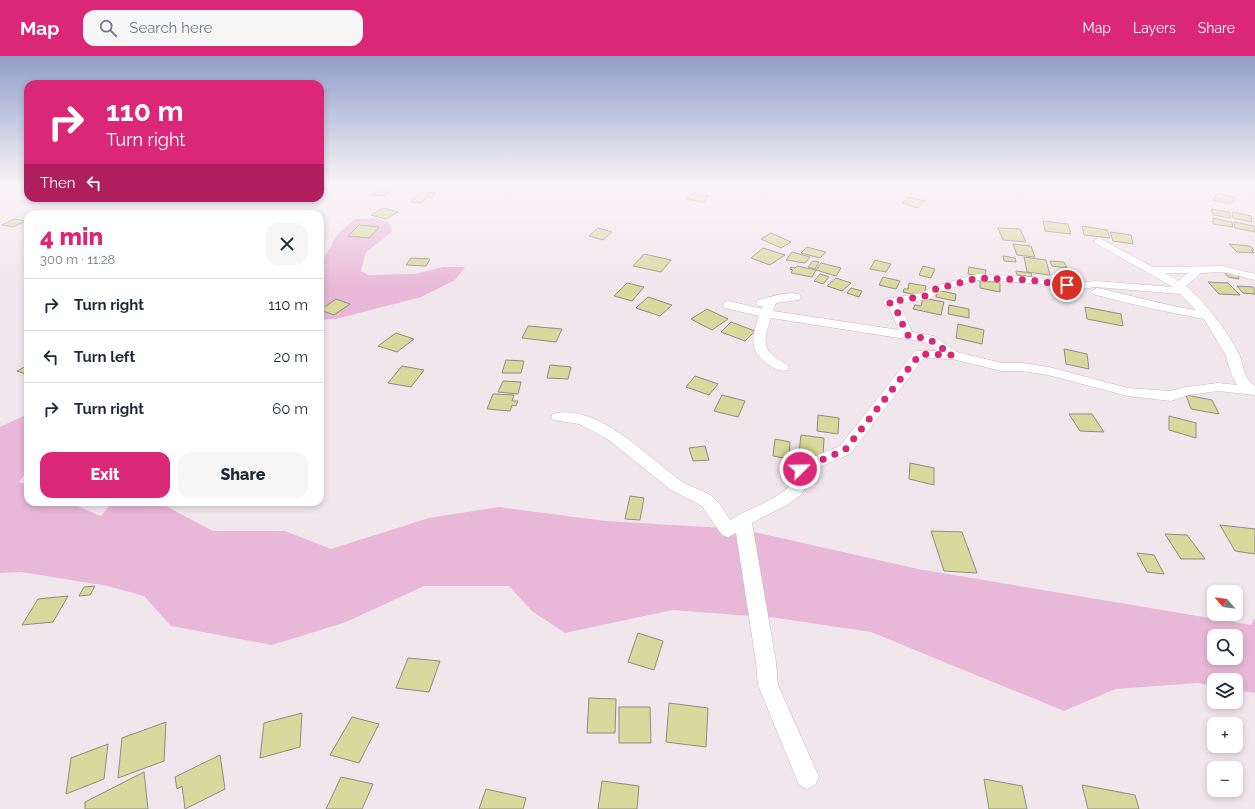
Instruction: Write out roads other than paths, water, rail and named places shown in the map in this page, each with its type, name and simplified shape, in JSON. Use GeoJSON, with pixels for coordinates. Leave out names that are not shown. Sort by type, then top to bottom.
{"type":"FeatureCollection","features":[{"type":"Feature","properties":{"kind":"street"},"geometry":{"type":"LineString","coordinates":[[1099,241],[1179,286],[1208,316],[1232,354],[1239,376],[1245,386],[1253,391]]}},
{"type":"Feature","properties":{"kind":"street"},"geometry":{"type":"LineString","coordinates":[[1141,265],[1154,270],[1223,269],[1255,277]]}},
{"type":"Feature","properties":{"kind":"street"},"geometry":{"type":"LineString","coordinates":[[907,335],[897,311],[889,302],[925,296],[936,289],[978,278],[1029,280],[1079,286],[1096,284],[1177,291],[1179,286],[1199,269]]}},
{"type":"Feature","properties":{"kind":"street"},"geometry":{"type":"LineString","coordinates":[[1079,286],[1091,291],[1135,300],[1156,307],[1208,316]]}},
{"type":"Feature","properties":{"kind":"street"},"geometry":{"type":"LineString","coordinates":[[782,367],[769,359],[760,348],[759,337],[768,307],[782,298],[795,297]]}},
{"type":"Feature","properties":{"kind":"street"},"geometry":{"type":"LineString","coordinates":[[729,305],[742,308],[768,307],[800,320],[929,339],[952,355]]}},
{"type":"Feature","properties":{"kind":"street"},"geometry":{"type":"LineString","coordinates":[[558,417],[582,419],[614,436],[677,486],[708,502],[728,530],[743,520],[779,502],[795,491],[802,480],[800,469],[845,450],[920,354],[952,355],[1002,367],[1022,367],[1049,371],[1128,392],[1171,396],[1187,391],[1218,387],[1253,391]]}},
{"type":"Feature","properties":{"kind":"street"},"geometry":{"type":"LineString","coordinates":[[743,520],[766,662],[768,684],[807,778]]}}]}
